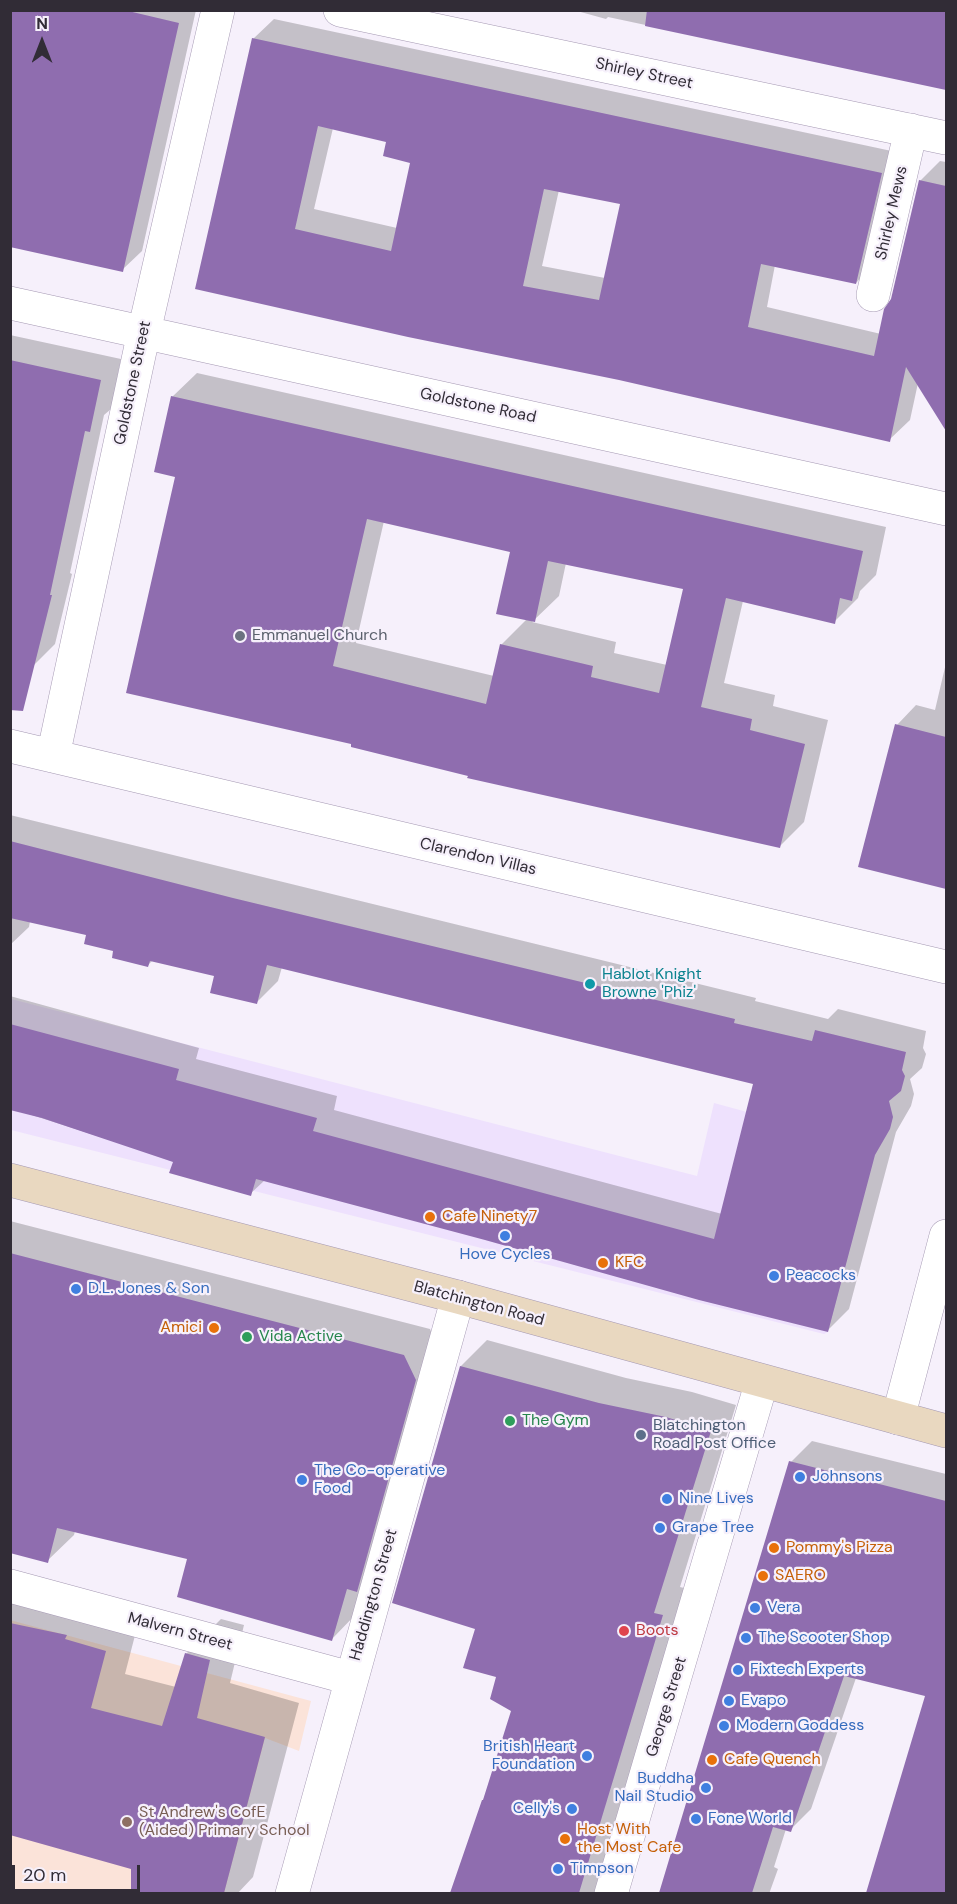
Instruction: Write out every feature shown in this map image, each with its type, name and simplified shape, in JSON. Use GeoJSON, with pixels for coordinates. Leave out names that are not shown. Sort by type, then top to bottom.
{"type":"FeatureCollection","features":[{"type":"Feature","properties":{"kind":"street","name":"Goldstone Street"},"geometry":{"type":"LineString","coordinates":[[53,756],[144,332],[218,10]]}},
{"type":"Feature","properties":{"kind":"street","name":"Shirley Street"},"geometry":{"type":"LineString","coordinates":[[340,10],[946,138]]}},
{"type":"Feature","properties":{"kind":"street","name":"Shirley Mews"},"geometry":{"type":"LineString","coordinates":[[873,295],[911,130]]}},
{"type":"Feature","properties":{"kind":"street","name":"Goldstone Road"},"geometry":{"type":"LineString","coordinates":[[10,303],[946,509]]}},
{"type":"Feature","properties":{"kind":"street","name":"Clarendon Villas"},"geometry":{"type":"LineString","coordinates":[[10,746],[946,967]]}},
{"type":"Feature","properties":{"kind":"street","name":"Blatchington Road"},"geometry":{"type":"LineString","coordinates":[[10,1180],[458,1297],[946,1431]]}},
{"type":"Feature","properties":{"kind":"street"},"geometry":{"type":"LineString","coordinates":[[898,1418],[946,1236]]}},
{"type":"Feature","properties":{"kind":"street","name":"Haddington Street"},"geometry":{"type":"LineString","coordinates":[[292,1893],[350,1678],[458,1297]]}},
{"type":"Feature","properties":{"kind":"street","name":"George Street"},"geometry":{"type":"LineString","coordinates":[[611,1893],[762,1381]]}},
{"type":"Feature","properties":{"kind":"street","name":"Malvern Street"},"geometry":{"type":"LineString","coordinates":[[10,1586],[350,1678]]}},
{"type":"Feature","properties":{"kind":"shaded area"},"geometry":{"type":"Polygon","coordinates":[[[11,999],[697,1176],[714,1103],[876,1147],[828,1332],[824,1334],[11,1130],[11,999]]]}},
{"type":"Feature","properties":{"kind":"shaded area","name":"St Andrew's CofE (Aided) Primary School"},"geometry":{"type":"Polygon","coordinates":[[[10,1620],[311,1701],[299,1751],[265,1738],[224,1893],[11,1893],[10,1620]]]}},
{"type":"Feature","properties":{"kind":"building"},"geometry":{"type":"Polygon","coordinates":[[[10,10],[124,10],[179,23],[123,272],[10,247],[10,10]]]}},
{"type":"Feature","properties":{"kind":"building"},"geometry":{"type":"Polygon","coordinates":[[[647,10],[946,10],[946,90],[645,26],[647,10]]]}},
{"type":"Feature","properties":{"kind":"building"},"geometry":{"type":"Polygon","coordinates":[[[252,38],[882,173],[856,284],[761,264],[748,327],[874,356],[884,309],[891,299],[919,180],[946,186],[946,431],[906,367],[890,442],[619,380],[408,337],[195,289],[252,38]],[[318,126],[295,229],[391,251],[410,163],[383,156],[386,142],[318,126]],[[544,189],[523,286],[599,300],[620,204],[544,189]]]}},
{"type":"Feature","properties":{"kind":"building"},"geometry":{"type":"Polygon","coordinates":[[[10,360],[101,380],[90,432],[85,431],[50,595],[52,595],[23,711],[10,710],[10,360]]]}},
{"type":"Feature","properties":{"kind":"building"},"geometry":{"type":"Polygon","coordinates":[[[171,396],[863,551],[852,601],[840,598],[835,624],[726,598],[701,707],[752,719],[750,730],[805,744],[780,848],[467,778],[468,776],[351,747],[351,744],[126,693],[175,477],[154,472],[171,396]],[[367,519],[333,666],[486,704],[500,644],[593,666],[591,677],[659,693],[683,589],[548,561],[535,622],[496,614],[510,552],[367,519]]]}},
{"type":"Feature","properties":{"kind":"building"},"geometry":{"type":"Polygon","coordinates":[[[895,724],[946,737],[946,889],[858,867],[895,724]]]}},
{"type":"Feature","properties":{"kind":"building"},"geometry":{"type":"Polygon","coordinates":[[[10,841],[233,898],[735,1019],[734,1023],[812,1041],[815,1030],[906,1052],[902,1070],[905,1076],[901,1091],[889,1101],[893,1117],[890,1129],[875,1155],[828,1332],[699,1300],[256,1179],[251,1196],[169,1173],[173,1162],[42,1118],[10,1110],[10,1024],[179,1069],[176,1080],[317,1118],[313,1131],[714,1239],[753,1084],[267,965],[257,1004],[210,993],[214,976],[150,961],[148,967],[112,958],[113,951],[84,944],[86,935],[10,918],[10,841]]]}},
{"type":"Feature","properties":{"kind":"building"},"geometry":{"type":"Polygon","coordinates":[[[10,1253],[404,1355],[416,1380],[357,1592],[347,1589],[332,1641],[177,1597],[187,1559],[57,1528],[48,1563],[10,1553],[10,1253]]]}},
{"type":"Feature","properties":{"kind":"building"},"geometry":{"type":"Polygon","coordinates":[[[460,1366],[599,1403],[666,1417],[711,1431],[654,1613],[663,1615],[579,1893],[450,1893],[511,1711],[490,1699],[496,1677],[463,1668],[475,1629],[392,1603],[460,1366]]]}},
{"type":"Feature","properties":{"kind":"building"},"geometry":{"type":"Polygon","coordinates":[[[789,1461],[946,1501],[946,1893],[866,1893],[925,1696],[844,1676],[791,1832],[773,1827],[752,1893],[659,1893],[789,1461]]]}},
{"type":"Feature","properties":{"kind":"building","name":"St Andrew's CofE (Aided) Primary School"},"geometry":{"type":"Polygon","coordinates":[[[10,1623],[67,1635],[65,1639],[106,1651],[91,1708],[162,1726],[185,1653],[210,1660],[197,1718],[265,1737],[224,1893],[131,1893],[131,1869],[10,1835],[10,1623]]]}},
{"type":"Feature","properties":{"kind":"place","name":"Emmanuel Church"},"geometry":{"type":"Point","coordinates":[240,636]}},
{"type":"Feature","properties":{"kind":"place","name":"Hablot Knight Browne 'Phiz'"},"geometry":{"type":"Point","coordinates":[590,984]}},
{"type":"Feature","properties":{"kind":"place","name":"Cafe Ninety7"},"geometry":{"type":"Point","coordinates":[430,1217]}},
{"type":"Feature","properties":{"kind":"place","name":"Hove Cycles"},"geometry":{"type":"Point","coordinates":[505,1236]}},
{"type":"Feature","properties":{"kind":"place","name":"KFC"},"geometry":{"type":"Point","coordinates":[603,1263]}},
{"type":"Feature","properties":{"kind":"place","name":"Peacocks"},"geometry":{"type":"Point","coordinates":[774,1276]}},
{"type":"Feature","properties":{"kind":"place","name":"D.L. Jones & Son"},"geometry":{"type":"Point","coordinates":[76,1289]}},
{"type":"Feature","properties":{"kind":"place","name":"Amici"},"geometry":{"type":"Point","coordinates":[214,1328]}},
{"type":"Feature","properties":{"kind":"place","name":"Vida Active"},"geometry":{"type":"Point","coordinates":[247,1337]}},
{"type":"Feature","properties":{"kind":"place","name":"The Gym"},"geometry":{"type":"Point","coordinates":[510,1421]}},
{"type":"Feature","properties":{"kind":"place","name":"Blatchington Road Post Office"},"geometry":{"type":"Point","coordinates":[641,1435]}},
{"type":"Feature","properties":{"kind":"place","name":"Johnsons"},"geometry":{"type":"Point","coordinates":[800,1477]}},
{"type":"Feature","properties":{"kind":"place","name":"The Co-operative Food"},"geometry":{"type":"Point","coordinates":[302,1480]}},
{"type":"Feature","properties":{"kind":"place","name":"Nine Lives"},"geometry":{"type":"Point","coordinates":[667,1499]}},
{"type":"Feature","properties":{"kind":"place","name":"Grape Tree"},"geometry":{"type":"Point","coordinates":[660,1528]}},
{"type":"Feature","properties":{"kind":"place","name":"Pommy's Pizza"},"geometry":{"type":"Point","coordinates":[774,1548]}},
{"type":"Feature","properties":{"kind":"place","name":"SAERO"},"geometry":{"type":"Point","coordinates":[763,1576]}},
{"type":"Feature","properties":{"kind":"place","name":"Vera"},"geometry":{"type":"Point","coordinates":[755,1608]}},
{"type":"Feature","properties":{"kind":"place","name":"Boots"},"geometry":{"type":"Point","coordinates":[624,1631]}},
{"type":"Feature","properties":{"kind":"place","name":"The Scooter Shop"},"geometry":{"type":"Point","coordinates":[746,1638]}},
{"type":"Feature","properties":{"kind":"place","name":"Fixtech Experts"},"geometry":{"type":"Point","coordinates":[738,1670]}},
{"type":"Feature","properties":{"kind":"place","name":"Evapo"},"geometry":{"type":"Point","coordinates":[729,1701]}},
{"type":"Feature","properties":{"kind":"place","name":"Modern Goddess"},"geometry":{"type":"Point","coordinates":[724,1726]}},
{"type":"Feature","properties":{"kind":"place","name":"British Heart Foundation"},"geometry":{"type":"Point","coordinates":[587,1756]}},
{"type":"Feature","properties":{"kind":"place","name":"Cafe Quench"},"geometry":{"type":"Point","coordinates":[712,1760]}},
{"type":"Feature","properties":{"kind":"place","name":"Buddha Nail Studio"},"geometry":{"type":"Point","coordinates":[706,1788]}},
{"type":"Feature","properties":{"kind":"place","name":"Celly's"},"geometry":{"type":"Point","coordinates":[572,1809]}},
{"type":"Feature","properties":{"kind":"place","name":"Fone World"},"geometry":{"type":"Point","coordinates":[696,1819]}},
{"type":"Feature","properties":{"kind":"place","name":"St Andrew's CofE (Aided) Primary School"},"geometry":{"type":"Point","coordinates":[127,1822]}},
{"type":"Feature","properties":{"kind":"place","name":"Host With the Most Cafe"},"geometry":{"type":"Point","coordinates":[565,1839]}},
{"type":"Feature","properties":{"kind":"place","name":"Timpson"},"geometry":{"type":"Point","coordinates":[558,1869]}}]}
